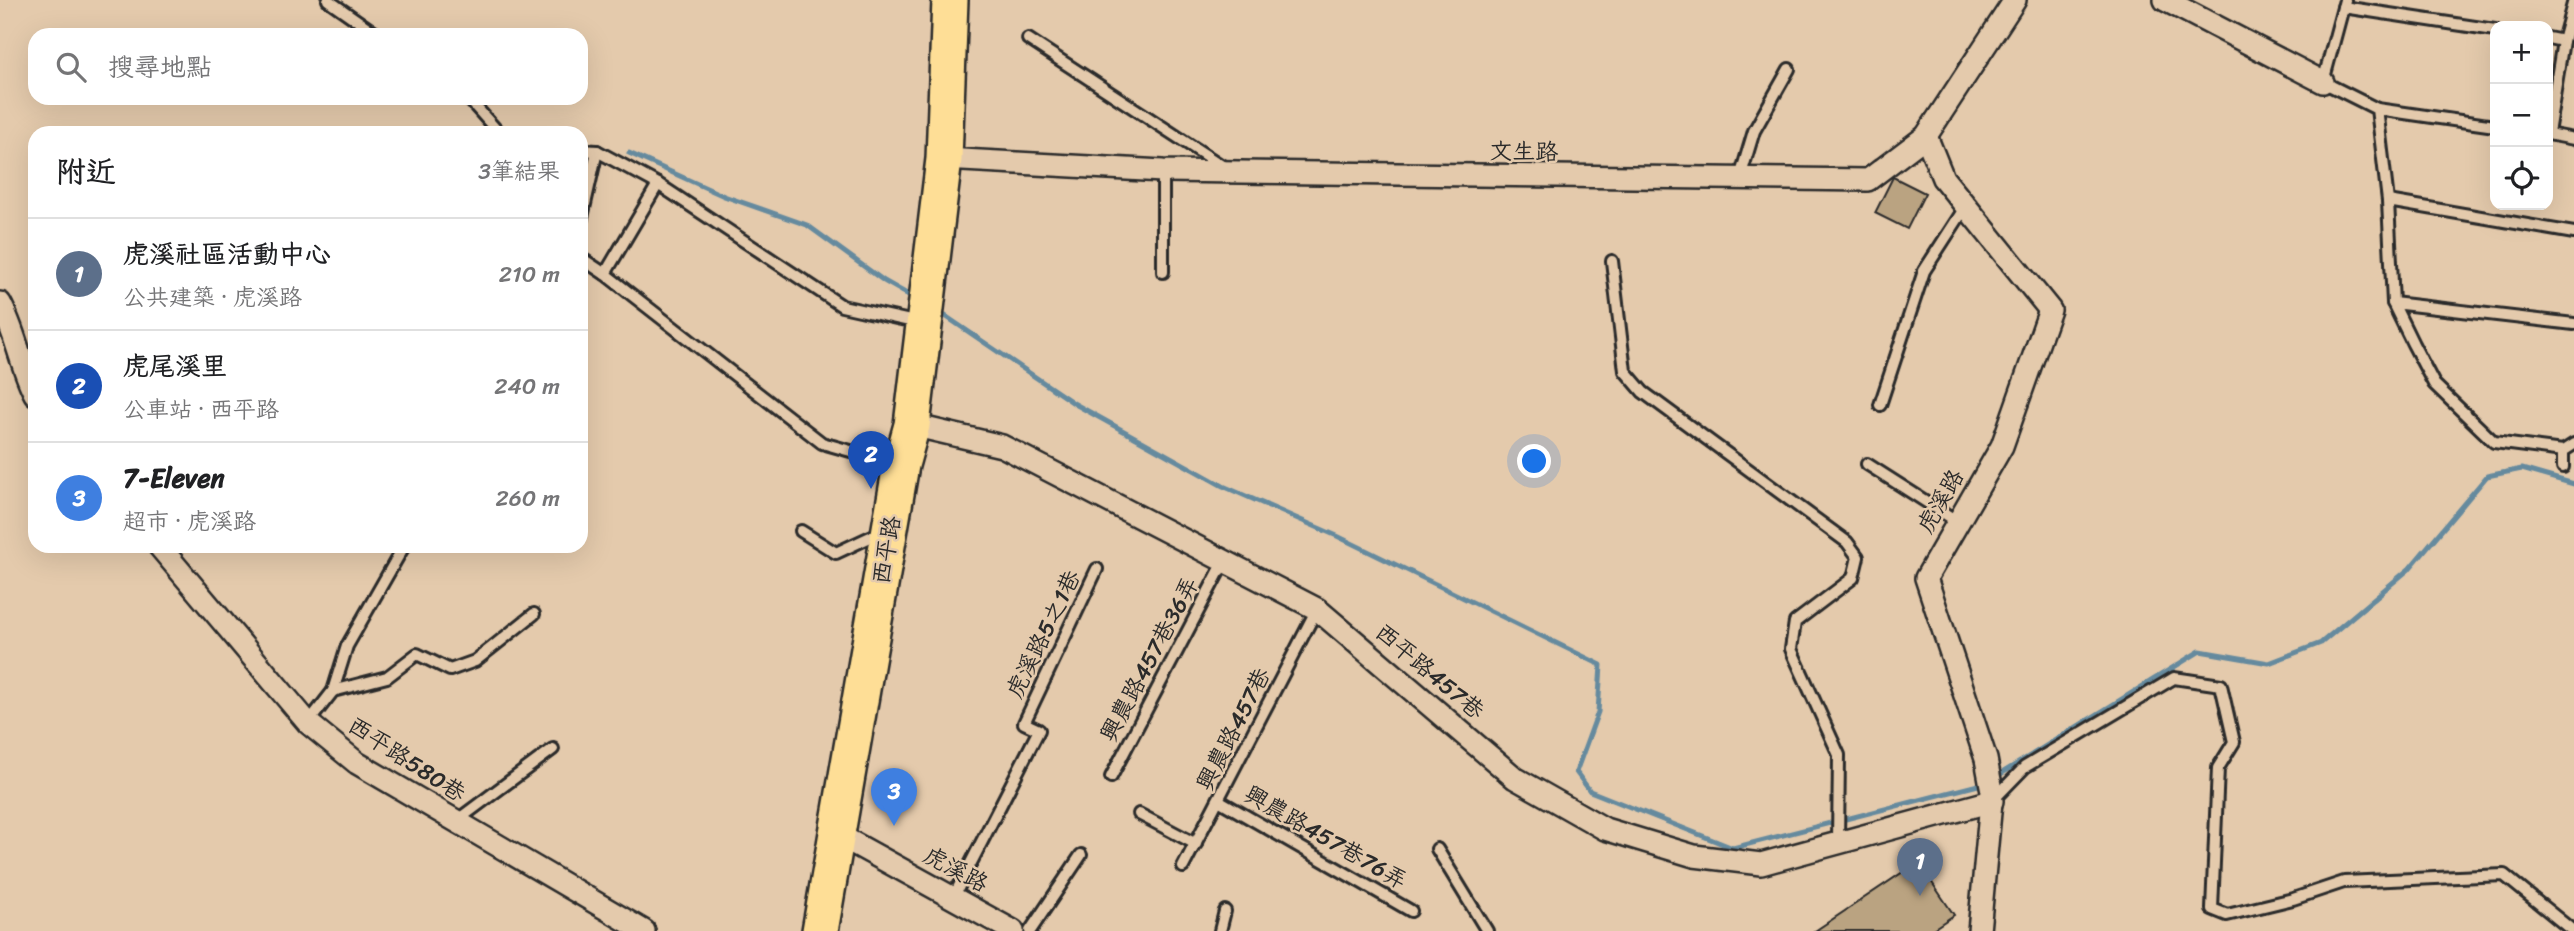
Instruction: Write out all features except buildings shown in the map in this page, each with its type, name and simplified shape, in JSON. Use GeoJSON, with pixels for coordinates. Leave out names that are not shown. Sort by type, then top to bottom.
{"type":"FeatureCollection","features":[{"type":"Feature","properties":{"kind":"main road","name":"西平路"},"geometry":{"type":"LineString","coordinates":[[820,931],[901,465],[912,425],[944,159],[950,0]]}},
{"type":"Feature","properties":{"kind":"street","name":"文生路"},"geometry":{"type":"LineString","coordinates":[[944,159],[1163,171],[1739,181],[1868,180],[1926,136],[2015,0]]}},
{"type":"Feature","properties":{"kind":"street"},"geometry":{"type":"LineString","coordinates":[[2165,0],[2323,82]]}},
{"type":"Feature","properties":{"kind":"street","name":"虎溪路"},"geometry":{"type":"LineString","coordinates":[[1926,136],[1943,178],[2050,310],[2002,446],[1926,578],[1986,759],[1992,796],[1979,931]]}},
{"type":"Feature","properties":{"kind":"street"},"geometry":{"type":"LineString","coordinates":[[0,303],[28,381]]}},
{"type":"Feature","properties":{"kind":"street","name":"西平路457巷"},"geometry":{"type":"LineString","coordinates":[[912,425],[1002,446],[1317,609],[1515,778],[1605,829],[1694,856],[1761,864],[1967,807],[1992,796]]}},
{"type":"Feature","properties":{"kind":"street","name":"西平路580巷"},"geometry":{"type":"LineString","coordinates":[[165,553],[308,723],[357,763],[645,931]]}},
{"type":"Feature","properties":{"kind":"street","name":"虎溪路"},"geometry":{"type":"LineString","coordinates":[[837,834],[954,896],[1013,931]]}},
{"type":"Feature","properties":{"kind":"lane"},"geometry":{"type":"LineString","coordinates":[[328,0],[368,28]]}},
{"type":"Feature","properties":{"kind":"lane"},"geometry":{"type":"LineString","coordinates":[[2553,103],[2563,41],[2574,0]]}},
{"type":"Feature","properties":{"kind":"lane"},"geometry":{"type":"LineString","coordinates":[[2490,29],[2344,3],[2323,82],[2377,109],[2490,125]]}},
{"type":"Feature","properties":{"kind":"lane"},"geometry":{"type":"LineString","coordinates":[[1028,39],[1232,172]]}},
{"type":"Feature","properties":{"kind":"lane"},"geometry":{"type":"LineString","coordinates":[[2553,39],[2563,41]]}},
{"type":"Feature","properties":{"kind":"lane"},"geometry":{"type":"LineString","coordinates":[[1739,181],[1754,131],[1789,69]]}},
{"type":"Feature","properties":{"kind":"lane"},"geometry":{"type":"LineString","coordinates":[[474,105],[493,126]]}},
{"type":"Feature","properties":{"kind":"lane"},"geometry":{"type":"LineString","coordinates":[[2377,109],[2388,201],[2393,303],[2434,383],[2494,442],[2563,452],[2574,444]]}},
{"type":"Feature","properties":{"kind":"lane"},"geometry":{"type":"LineString","coordinates":[[2553,135],[2574,139]]}},
{"type":"Feature","properties":{"kind":"lane"},"geometry":{"type":"LineString","coordinates":[[588,150],[597,151],[658,184],[842,306],[925,325]]}},
{"type":"Feature","properties":{"kind":"lane"},"geometry":{"type":"LineString","coordinates":[[588,191],[597,151]]}},
{"type":"Feature","properties":{"kind":"lane"},"geometry":{"type":"LineString","coordinates":[[1163,171],[1163,272]]}},
{"type":"Feature","properties":{"kind":"lane"},"geometry":{"type":"LineString","coordinates":[[605,274],[658,184]]}},
{"type":"Feature","properties":{"kind":"lane"},"geometry":{"type":"LineString","coordinates":[[2388,201],[2574,233]]}},
{"type":"Feature","properties":{"kind":"lane"},"geometry":{"type":"LineString","coordinates":[[1880,405],[1924,271],[1966,206]]}},
{"type":"Feature","properties":{"kind":"lane"},"geometry":{"type":"LineString","coordinates":[[1612,261],[1625,371],[1643,392],[1847,542],[1858,557],[1853,578],[1795,622],[1791,649],[1839,755],[1838,842]]}},
{"type":"Feature","properties":{"kind":"lane"},"geometry":{"type":"LineString","coordinates":[[588,263],[822,443],[901,465]]}},
{"type":"Feature","properties":{"kind":"lane"},"geometry":{"type":"LineString","coordinates":[[2393,303],[2574,324]]}},
{"type":"Feature","properties":{"kind":"lane"},"geometry":{"type":"LineString","coordinates":[[2563,452],[2563,467]]}},
{"type":"Feature","properties":{"kind":"lane"},"geometry":{"type":"LineString","coordinates":[[1867,464],[1958,522]]}},
{"type":"Feature","properties":{"kind":"lane"},"geometry":{"type":"LineString","coordinates":[[801,531],[836,553],[890,528]]}},
{"type":"Feature","properties":{"kind":"lane"},"geometry":{"type":"LineString","coordinates":[[308,723],[333,691],[347,646],[400,553]]}},
{"type":"Feature","properties":{"kind":"lane","name":"興農路457巷36弄"},"geometry":{"type":"LineString","coordinates":[[1111,777],[1225,560]]}},
{"type":"Feature","properties":{"kind":"lane","name":"虎溪路5之1巷"},"geometry":{"type":"LineString","coordinates":[[954,896],[1039,730],[1024,723],[1097,569]]}},
{"type":"Feature","properties":{"kind":"lane","name":"興農路457巷"},"geometry":{"type":"LineString","coordinates":[[1183,867],[1317,609]]}},
{"type":"Feature","properties":{"kind":"lane"},"geometry":{"type":"LineString","coordinates":[[333,691],[387,677],[417,654],[450,670],[475,661],[534,614]]}},
{"type":"Feature","properties":{"kind":"lane"},"geometry":{"type":"LineString","coordinates":[[1992,796],[2025,767],[2174,678],[2221,685],[2234,742],[2218,768],[2212,909],[2227,915],[2293,899],[2344,882],[2504,875],[2574,931]]}},
{"type":"Feature","properties":{"kind":"lane"},"geometry":{"type":"LineString","coordinates":[[456,822],[553,749]]}},
{"type":"Feature","properties":{"kind":"lane","name":"興農路457巷76弄"},"geometry":{"type":"LineString","coordinates":[[1220,800],[1411,911]]}},
{"type":"Feature","properties":{"kind":"lane"},"geometry":{"type":"LineString","coordinates":[[1139,814],[1196,844]]}},
{"type":"Feature","properties":{"kind":"lane"},"geometry":{"type":"LineString","coordinates":[[1437,849],[1487,931]]}},
{"type":"Feature","properties":{"kind":"lane"},"geometry":{"type":"LineString","coordinates":[[1030,931],[1081,855]]}},
{"type":"Feature","properties":{"kind":"lane"},"geometry":{"type":"LineString","coordinates":[[1220,931],[1225,911]]}},
{"type":"Feature","properties":{"kind":"waterway"},"geometry":{"type":"LineString","coordinates":[[629,153],[724,196],[807,225],[884,281],[914,298]]}},
{"type":"Feature","properties":{"kind":"waterway"},"geometry":{"type":"LineString","coordinates":[[938,311],[1075,404],[1223,486],[1337,536],[1601,665],[1598,712],[1576,772],[1590,791],[1733,848],[1986,783]]}},
{"type":"Feature","properties":{"kind":"waterway"},"geometry":{"type":"LineString","coordinates":[[1994,778],[2200,651],[2269,663],[2321,643],[2409,569],[2487,476],[2522,469],[2574,484]]}},
{"type":"Feature","properties":{"kind":"place","name":"虎尾溪里"},"geometry":{"type":"Point","coordinates":[871,489]}},
{"type":"Feature","properties":{"kind":"place","name":"7-Eleven"},"geometry":{"type":"Point","coordinates":[894,826]}},
{"type":"Feature","properties":{"kind":"place","name":"虎溪社區活動中心"},"geometry":{"type":"Point","coordinates":[1920,896]}}]}
